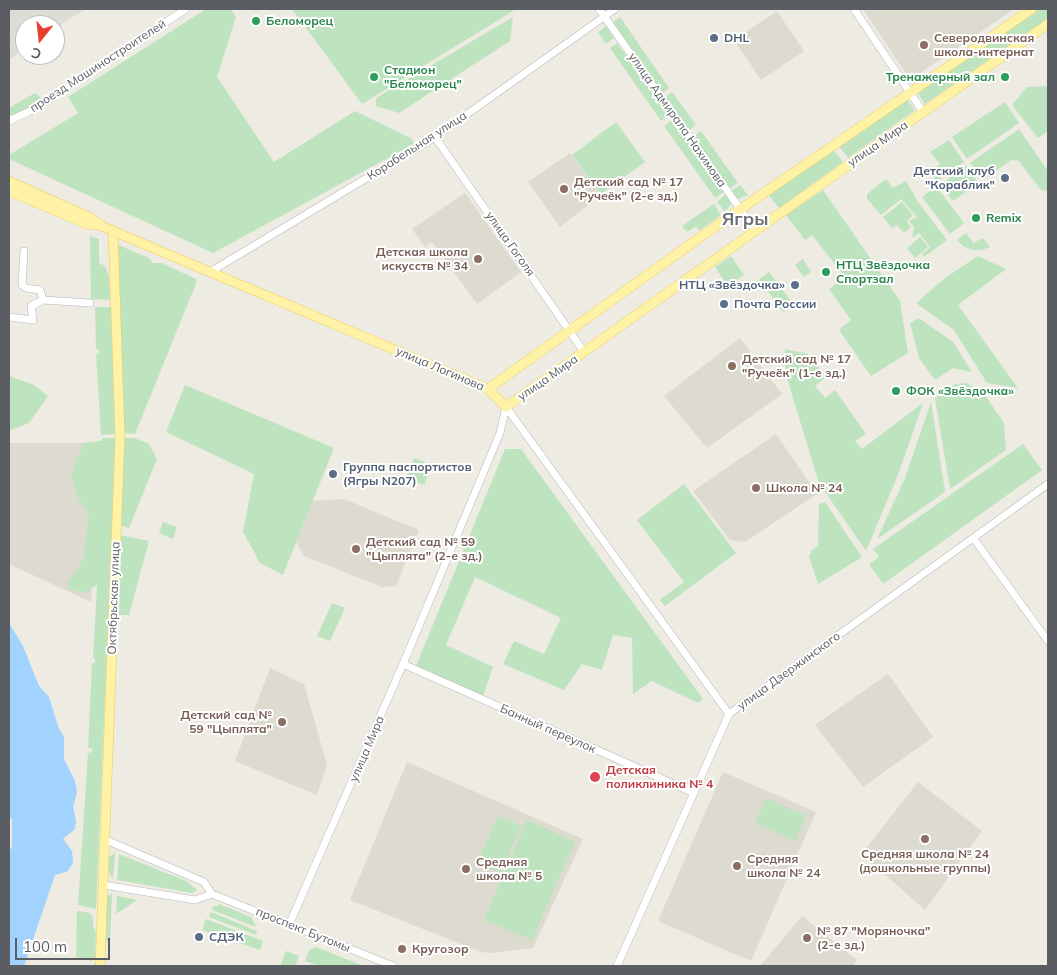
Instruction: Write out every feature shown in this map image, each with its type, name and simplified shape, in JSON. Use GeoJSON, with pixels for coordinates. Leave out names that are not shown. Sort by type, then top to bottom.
{"type":"FeatureCollection","features":[{"type":"Feature","properties":{"kind":"main road","name":"улица Мира"},"geometry":{"type":"LineString","coordinates":[[488,389],[741,210],[1032,9]]}},
{"type":"Feature","properties":{"kind":"main road","name":"улица Мира"},"geometry":{"type":"LineString","coordinates":[[506,407],[1048,24]]}},
{"type":"Feature","properties":{"kind":"main road","name":"улица Логинова"},"geometry":{"type":"LineString","coordinates":[[9,181],[89,217],[102,226],[488,389],[506,407]]}},
{"type":"Feature","properties":{"kind":"main road","name":"улица Логинова"},"geometry":{"type":"LineString","coordinates":[[9,191],[87,224],[102,226]]}},
{"type":"Feature","properties":{"kind":"main road","name":"Октябрьская улица"},"geometry":{"type":"LineString","coordinates":[[100,966],[120,436],[112,230]]}},
{"type":"Feature","properties":{"kind":"street","name":"проезд Машиностроителей"},"geometry":{"type":"LineString","coordinates":[[9,121],[30,111],[65,89],[186,9]]}},
{"type":"Feature","properties":{"kind":"street","name":"улица Адмирала Нахимова"},"geometry":{"type":"LineString","coordinates":[[599,9],[755,230]]}},
{"type":"Feature","properties":{"kind":"street","name":"Корабельная улица"},"geometry":{"type":"LineString","coordinates":[[210,272],[435,137],[615,9]]}},
{"type":"Feature","properties":{"kind":"street"},"geometry":{"type":"LineString","coordinates":[[854,9],[923,112]]}},
{"type":"Feature","properties":{"kind":"street","name":"улица Гоголя"},"geometry":{"type":"LineString","coordinates":[[435,137],[584,352]]}},
{"type":"Feature","properties":{"kind":"street"},"geometry":{"type":"LineString","coordinates":[[24,252],[22,285],[26,288],[40,290],[42,300]]}},
{"type":"Feature","properties":{"kind":"street"},"geometry":{"type":"LineString","coordinates":[[9,316],[33,320],[31,306],[42,300],[90,303]]}},
{"type":"Feature","properties":{"kind":"street","name":"улица Мира"},"geometry":{"type":"LineString","coordinates":[[289,925],[403,664],[500,432],[506,407]]}},
{"type":"Feature","properties":{"kind":"street","name":"улица Логинова"},"geometry":{"type":"LineString","coordinates":[[506,407],[729,714]]}},
{"type":"Feature","properties":{"kind":"street","name":"улица Дзержинского"},"geometry":{"type":"LineString","coordinates":[[617,966],[729,714],[1048,484]]}},
{"type":"Feature","properties":{"kind":"street"},"geometry":{"type":"LineString","coordinates":[[974,539],[1048,641]]}},
{"type":"Feature","properties":{"kind":"street","name":"Банный переулок"},"geometry":{"type":"LineString","coordinates":[[403,664],[694,793]]}},
{"type":"Feature","properties":{"kind":"street","name":"проспект Бутомы"},"geometry":{"type":"LineString","coordinates":[[106,840],[204,882],[212,894],[393,966]]}},
{"type":"Feature","properties":{"kind":"street"},"geometry":{"type":"LineString","coordinates":[[104,884],[196,900],[212,894]]}},
{"type":"Feature","properties":{"kind":"shaded area"},"geometry":{"type":"Polygon","coordinates":[[[9,9],[85,9],[65,22],[65,15],[15,15],[15,56],[9,60],[9,9]]]}},
{"type":"Feature","properties":{"kind":"shaded area","name":"Северодвинская школа-интернат"},"geometry":{"type":"Polygon","coordinates":[[[863,9],[1014,9],[910,80],[863,9]]]}},
{"type":"Feature","properties":{"kind":"shaded area"},"geometry":{"type":"Polygon","coordinates":[[[777,11],[804,51],[761,80],[734,40],[777,11]]]}},
{"type":"Feature","properties":{"kind":"shaded area","name":"Детский сад № 17 \"Ручеёк\" (2-е зд.)"},"geometry":{"type":"Polygon","coordinates":[[[570,153],[601,195],[560,227],[528,182],[570,153]]]}},
{"type":"Feature","properties":{"kind":"shaded area","name":"Детская школа искусств № 34"},"geometry":{"type":"Polygon","coordinates":[[[465,193],[521,272],[477,304],[432,242],[425,247],[412,229],[465,193]]]}},
{"type":"Feature","properties":{"kind":"shaded area","name":"Детский сад № 17 \"Ручеёк\" (1-е зд.)"},"geometry":{"type":"Polygon","coordinates":[[[740,338],[782,394],[707,448],[664,396],[740,338]]]}},
{"type":"Feature","properties":{"kind":"shaded area","name":"Школа № 24"},"geometry":{"type":"Polygon","coordinates":[[[776,434],[817,494],[745,542],[730,540],[693,491],[776,434]]]}},
{"type":"Feature","properties":{"kind":"shaded area"},"geometry":{"type":"Polygon","coordinates":[[[9,443],[97,443],[91,602],[9,564],[9,443]]]}},
{"type":"Feature","properties":{"kind":"shaded area","name":"Детский сад № 59 \"Цыплята\" (2-е зд.)"},"geometry":{"type":"Polygon","coordinates":[[[344,499],[419,530],[396,586],[382,587],[304,556],[296,542],[313,501],[344,499]]]}},
{"type":"Feature","properties":{"kind":"shaded area","name":"Детский сад № 59 \"Цыплята\""},"geometry":{"type":"Polygon","coordinates":[[[270,668],[304,684],[327,765],[317,795],[235,761],[270,668]]]}},
{"type":"Feature","properties":{"kind":"shaded area"},"geometry":{"type":"Polygon","coordinates":[[[888,674],[933,737],[863,787],[815,725],[888,674]]]}},
{"type":"Feature","properties":{"kind":"shaded area","name":"Средняя школа № 5"},"geometry":{"type":"Polygon","coordinates":[[[407,762],[583,839],[533,948],[492,953],[481,952],[350,900],[407,762]]]}},
{"type":"Feature","properties":{"kind":"shaded area","name":"Средняя школа № 24"},"geometry":{"type":"Polygon","coordinates":[[[723,772],[816,812],[751,961],[658,921],[723,772]]]}},
{"type":"Feature","properties":{"kind":"shaded area","name":"Средняя школа № 24 (дошкольные группы)"},"geometry":{"type":"Polygon","coordinates":[[[918,782],[982,831],[925,910],[870,861],[867,847],[918,782]]]}},
{"type":"Feature","properties":{"kind":"shaded area","name":"№ 87 \"Моряночка\" (2-е зд.)"},"geometry":{"type":"Polygon","coordinates":[[[802,916],[857,960],[852,966],[760,966],[802,916]]]}},
{"type":"Feature","properties":{"kind":"green space"},"geometry":{"type":"Polygon","coordinates":[[[206,9],[231,9],[236,17],[217,77],[274,162],[355,111],[412,139],[414,144],[213,253],[9,159],[9,155],[78,113],[68,97],[206,9]]]}},
{"type":"Feature","properties":{"kind":"green space","name":"Стадион \"Беломорец\""},"geometry":{"type":"Polygon","coordinates":[[[292,9],[516,9],[362,104],[292,9]]]}},
{"type":"Feature","properties":{"kind":"green space"},"geometry":{"type":"Polygon","coordinates":[[[1039,9],[1048,9],[1048,18],[925,104],[918,93],[1039,9]]]}},
{"type":"Feature","properties":{"kind":"green space"},"geometry":{"type":"Polygon","coordinates":[[[513,17],[510,41],[399,113],[376,106],[376,98],[513,17]]]}},
{"type":"Feature","properties":{"kind":"green space"},"geometry":{"type":"Polygon","coordinates":[[[620,17],[669,88],[662,94],[613,22],[620,17]]]}},
{"type":"Feature","properties":{"kind":"green space"},"geometry":{"type":"Polygon","coordinates":[[[606,26],[614,38],[606,44],[598,32],[606,26]]]}},
{"type":"Feature","properties":{"kind":"green space"},"geometry":{"type":"Polygon","coordinates":[[[617,43],[669,115],[661,121],[610,48],[617,43]]]}},
{"type":"Feature","properties":{"kind":"green space"},"geometry":{"type":"Polygon","coordinates":[[[1048,86],[1048,131],[1038,138],[1012,105],[1027,87],[1048,86]]]}},
{"type":"Feature","properties":{"kind":"green space"},"geometry":{"type":"Polygon","coordinates":[[[672,92],[696,125],[688,131],[664,98],[672,92]]]}},
{"type":"Feature","properties":{"kind":"green space"},"geometry":{"type":"Polygon","coordinates":[[[35,93],[41,98],[40,102],[30,109],[9,116],[9,108],[35,93]]]}},
{"type":"Feature","properties":{"kind":"green space"},"geometry":{"type":"Polygon","coordinates":[[[905,97],[915,110],[848,158],[838,145],[905,97]]]}},
{"type":"Feature","properties":{"kind":"green space"},"geometry":{"type":"Polygon","coordinates":[[[1005,102],[1019,123],[967,159],[952,137],[1005,102]]]}},
{"type":"Feature","properties":{"kind":"green space"},"geometry":{"type":"Polygon","coordinates":[[[672,120],[724,192],[715,198],[664,126],[672,120]]]}},
{"type":"Feature","properties":{"kind":"green space"},"geometry":{"type":"Polygon","coordinates":[[[616,122],[645,162],[601,194],[572,155],[616,122]]]}},
{"type":"Feature","properties":{"kind":"green space"},"geometry":{"type":"Polygon","coordinates":[[[1019,129],[1048,171],[1048,189],[1046,191],[1040,189],[1019,161],[1011,160],[983,180],[970,163],[1019,129]]]}},
{"type":"Feature","properties":{"kind":"green space"},"geometry":{"type":"Polygon","coordinates":[[[701,131],[738,183],[728,189],[692,137],[701,131]]]}},
{"type":"Feature","properties":{"kind":"green space"},"geometry":{"type":"Polygon","coordinates":[[[949,140],[964,162],[937,181],[930,174],[940,164],[930,152],[949,140]]]}},
{"type":"Feature","properties":{"kind":"green space"},"geometry":{"type":"Polygon","coordinates":[[[832,148],[843,162],[779,208],[768,194],[832,148]]]}},
{"type":"Feature","properties":{"kind":"green space"},"geometry":{"type":"Polygon","coordinates":[[[966,166],[978,183],[953,201],[940,185],[966,166]]]}},
{"type":"Feature","properties":{"kind":"green space"},"geometry":{"type":"Polygon","coordinates":[[[886,179],[893,188],[906,181],[918,202],[947,240],[924,257],[922,254],[930,247],[919,233],[912,238],[914,227],[909,221],[917,217],[901,199],[881,215],[867,199],[867,194],[886,179]]]}},
{"type":"Feature","properties":{"kind":"green space"},"geometry":{"type":"Polygon","coordinates":[[[740,185],[748,195],[737,199],[730,192],[740,185]]]}},
{"type":"Feature","properties":{"kind":"green space"},"geometry":{"type":"Polygon","coordinates":[[[936,186],[964,223],[950,234],[922,197],[936,186]]]}},
{"type":"Feature","properties":{"kind":"green space"},"geometry":{"type":"Polygon","coordinates":[[[823,190],[900,301],[908,353],[871,376],[839,330],[851,320],[829,289],[845,277],[812,235],[805,240],[786,215],[823,190]]]}},
{"type":"Feature","properties":{"kind":"green space"},"geometry":{"type":"Polygon","coordinates":[[[726,194],[731,204],[725,212],[717,202],[726,194]]]}},
{"type":"Feature","properties":{"kind":"green space"},"geometry":{"type":"Polygon","coordinates":[[[902,202],[913,215],[907,221],[911,227],[904,233],[897,225],[892,228],[883,217],[902,202]]]}},
{"type":"Feature","properties":{"kind":"green space"},"geometry":{"type":"Polygon","coordinates":[[[714,204],[721,215],[699,231],[696,226],[687,232],[682,226],[714,204]]]}},
{"type":"Feature","properties":{"kind":"green space"},"geometry":{"type":"Polygon","coordinates":[[[966,233],[973,243],[983,238],[990,247],[982,250],[972,250],[963,246],[957,240],[966,233]]]}},
{"type":"Feature","properties":{"kind":"green space"},"geometry":{"type":"Polygon","coordinates":[[[90,236],[99,239],[99,263],[105,266],[109,278],[110,300],[91,299],[90,236]]]}},
{"type":"Feature","properties":{"kind":"green space"},"geometry":{"type":"Polygon","coordinates":[[[920,237],[928,247],[915,258],[907,248],[920,237]]]}},
{"type":"Feature","properties":{"kind":"green space"},"geometry":{"type":"Polygon","coordinates":[[[116,244],[149,258],[153,263],[162,263],[197,281],[135,434],[122,433],[116,244]]]}},
{"type":"Feature","properties":{"kind":"green space"},"geometry":{"type":"Polygon","coordinates":[[[731,256],[744,275],[728,286],[715,267],[731,256]]]}},
{"type":"Feature","properties":{"kind":"green space"},"geometry":{"type":"Polygon","coordinates":[[[978,256],[1006,269],[958,305],[1018,388],[987,383],[954,330],[916,303],[945,278],[978,256]]]}},
{"type":"Feature","properties":{"kind":"green space"},"geometry":{"type":"Polygon","coordinates":[[[803,259],[811,272],[804,277],[795,265],[803,259]]]}},
{"type":"Feature","properties":{"kind":"green space"},"geometry":{"type":"Polygon","coordinates":[[[769,272],[794,305],[783,312],[759,279],[769,272]]]}},
{"type":"Feature","properties":{"kind":"green space"},"geometry":{"type":"Polygon","coordinates":[[[95,307],[111,307],[115,434],[101,435],[96,354],[99,354],[99,349],[96,349],[95,307]]]}},
{"type":"Feature","properties":{"kind":"green space"},"geometry":{"type":"Polygon","coordinates":[[[919,318],[953,342],[972,372],[953,368],[935,380],[919,358],[910,323],[919,318]]]}},
{"type":"Feature","properties":{"kind":"green space"},"geometry":{"type":"Polygon","coordinates":[[[785,349],[808,354],[826,377],[815,386],[825,398],[835,390],[866,434],[855,441],[862,449],[923,403],[898,475],[866,551],[819,483],[786,375],[785,349]]]}},
{"type":"Feature","properties":{"kind":"green space"},"geometry":{"type":"Polygon","coordinates":[[[9,376],[34,385],[48,396],[29,423],[9,431],[9,376]]]}},
{"type":"Feature","properties":{"kind":"green space"},"geometry":{"type":"Polygon","coordinates":[[[966,383],[982,391],[1004,423],[1006,450],[950,489],[935,398],[955,384],[966,383]]]}},
{"type":"Feature","properties":{"kind":"green space"},"geometry":{"type":"Polygon","coordinates":[[[185,385],[334,448],[283,575],[260,563],[243,532],[254,474],[166,432],[185,385]]]}},
{"type":"Feature","properties":{"kind":"green space"},"geometry":{"type":"Polygon","coordinates":[[[931,402],[945,492],[877,539],[905,478],[931,402]]]}},
{"type":"Feature","properties":{"kind":"green space"},"geometry":{"type":"Polygon","coordinates":[[[103,438],[116,438],[96,909],[78,905],[88,753],[92,752],[92,749],[88,748],[92,663],[95,663],[93,658],[97,585],[84,593],[69,589],[67,584],[83,560],[89,514],[78,498],[71,474],[84,443],[101,441],[103,438]]]}},
{"type":"Feature","properties":{"kind":"green space"},"geometry":{"type":"Polygon","coordinates":[[[122,438],[135,438],[149,444],[157,459],[129,528],[120,525],[122,438]]]}},
{"type":"Feature","properties":{"kind":"green space"},"geometry":{"type":"Polygon","coordinates":[[[1023,444],[1042,470],[883,584],[869,564],[879,557],[873,549],[1023,444]]]}},
{"type":"Feature","properties":{"kind":"green space"},"geometry":{"type":"Polygon","coordinates":[[[505,449],[521,449],[703,699],[698,703],[652,681],[633,694],[632,638],[613,635],[602,670],[582,664],[564,690],[503,664],[514,641],[544,654],[561,618],[475,577],[446,645],[493,667],[483,696],[416,666],[505,449]]]}},
{"type":"Feature","properties":{"kind":"green space"},"geometry":{"type":"Polygon","coordinates":[[[414,458],[432,465],[424,485],[406,478],[414,458]]]}},
{"type":"Feature","properties":{"kind":"green space"},"geometry":{"type":"Polygon","coordinates":[[[684,484],[736,553],[665,606],[660,600],[684,582],[637,520],[684,484]]]}},
{"type":"Feature","properties":{"kind":"green space"},"geometry":{"type":"Polygon","coordinates":[[[825,502],[862,557],[818,584],[809,557],[812,550],[818,546],[819,504],[825,502]]]}},
{"type":"Feature","properties":{"kind":"green space"},"geometry":{"type":"Polygon","coordinates":[[[163,522],[177,527],[173,539],[159,533],[163,522]]]}},
{"type":"Feature","properties":{"kind":"green space"},"geometry":{"type":"Polygon","coordinates":[[[119,535],[149,541],[129,615],[117,615],[119,535]]]}},
{"type":"Feature","properties":{"kind":"green space"},"geometry":{"type":"Polygon","coordinates":[[[332,603],[345,608],[330,641],[317,636],[332,603]]]}},
{"type":"Feature","properties":{"kind":"green space"},"geometry":{"type":"Polygon","coordinates":[[[766,798],[806,816],[795,841],[755,823],[766,798]]]}},
{"type":"Feature","properties":{"kind":"green space"},"geometry":{"type":"Polygon","coordinates":[[[498,816],[521,826],[501,873],[477,863],[498,816]]]}},
{"type":"Feature","properties":{"kind":"green space"},"geometry":{"type":"Polygon","coordinates":[[[527,820],[575,842],[532,940],[484,920],[527,820]]]}},
{"type":"Feature","properties":{"kind":"green space"},"geometry":{"type":"Polygon","coordinates":[[[115,853],[113,879],[109,872],[109,857],[115,853]]]}},
{"type":"Feature","properties":{"kind":"green space"},"geometry":{"type":"Polygon","coordinates":[[[119,854],[186,881],[197,890],[192,893],[117,880],[119,854]]]}},
{"type":"Feature","properties":{"kind":"green space"},"geometry":{"type":"Polygon","coordinates":[[[112,893],[110,942],[106,941],[107,897],[112,893]]]}},
{"type":"Feature","properties":{"kind":"green space"},"geometry":{"type":"Polygon","coordinates":[[[117,896],[137,900],[116,914],[117,896]]]}},
{"type":"Feature","properties":{"kind":"green space"},"geometry":{"type":"Polygon","coordinates":[[[219,904],[251,917],[256,927],[212,910],[214,905],[217,907],[219,904]]]}},
{"type":"Feature","properties":{"kind":"green space"},"geometry":{"type":"Polygon","coordinates":[[[77,911],[90,913],[93,917],[93,926],[96,933],[95,957],[92,961],[76,957],[77,911]]]}},
{"type":"Feature","properties":{"kind":"green space"},"geometry":{"type":"Polygon","coordinates":[[[211,912],[257,931],[256,935],[209,917],[211,912]]]}},
{"type":"Feature","properties":{"kind":"green space"},"geometry":{"type":"Polygon","coordinates":[[[206,919],[263,941],[260,950],[202,930],[206,919]]]}},
{"type":"Feature","properties":{"kind":"green space"},"geometry":{"type":"Polygon","coordinates":[[[315,947],[364,966],[320,966],[305,961],[309,950],[315,947]]]}},
{"type":"Feature","properties":{"kind":"green space"},"geometry":{"type":"Polygon","coordinates":[[[286,951],[299,956],[295,966],[280,966],[286,951]]]}},
{"type":"Feature","properties":{"kind":"water"},"geometry":{"type":"Polygon","coordinates":[[[9,623],[23,646],[39,686],[49,697],[59,729],[64,737],[64,759],[75,781],[77,792],[73,807],[76,821],[75,829],[63,839],[72,851],[73,863],[68,871],[55,875],[24,966],[9,966],[9,853],[12,846],[12,819],[9,818],[9,623]]]}},
{"type":"Feature","properties":{"kind":"place","name":"Беломорец"},"geometry":{"type":"Point","coordinates":[256,21]}},
{"type":"Feature","properties":{"kind":"place","name":"DHL"},"geometry":{"type":"Point","coordinates":[714,38]}},
{"type":"Feature","properties":{"kind":"place","name":"Северодвинская школа-интернат"},"geometry":{"type":"Point","coordinates":[924,45]}},
{"type":"Feature","properties":{"kind":"place","name":"Стадион \"Беломорец\""},"geometry":{"type":"Point","coordinates":[374,77]}},
{"type":"Feature","properties":{"kind":"place","name":"Тренажерный зал"},"geometry":{"type":"Point","coordinates":[1005,77]}},
{"type":"Feature","properties":{"kind":"place","name":"Детский клуб \"Кораблик\""},"geometry":{"type":"Point","coordinates":[1005,178]}},
{"type":"Feature","properties":{"kind":"place","name":"Детский сад № 17 \"Ручеёк\" (2-е зд.)"},"geometry":{"type":"Point","coordinates":[564,189]}},
{"type":"Feature","properties":{"kind":"place","name":"Remix"},"geometry":{"type":"Point","coordinates":[976,218]}},
{"type":"Feature","properties":{"kind":"place","name":"Детская школа искусств № 34"},"geometry":{"type":"Point","coordinates":[478,259]}},
{"type":"Feature","properties":{"kind":"place","name":"НТЦ Звёздочка Спортзал"},"geometry":{"type":"Point","coordinates":[826,272]}},
{"type":"Feature","properties":{"kind":"place","name":"НТЦ «Звёздочка»"},"geometry":{"type":"Point","coordinates":[795,285]}},
{"type":"Feature","properties":{"kind":"place","name":"Почта России"},"geometry":{"type":"Point","coordinates":[724,304]}},
{"type":"Feature","properties":{"kind":"place","name":"Детский сад № 17 \"Ручеёк\" (1-е зд.)"},"geometry":{"type":"Point","coordinates":[732,366]}},
{"type":"Feature","properties":{"kind":"place","name":"ФОК «Звёздочка»"},"geometry":{"type":"Point","coordinates":[896,391]}},
{"type":"Feature","properties":{"kind":"place","name":"Группа паспортистов (Ягры N207)"},"geometry":{"type":"Point","coordinates":[333,474]}},
{"type":"Feature","properties":{"kind":"place","name":"Школа № 24"},"geometry":{"type":"Point","coordinates":[756,488]}},
{"type":"Feature","properties":{"kind":"place","name":"Детский сад № 59 \"Цыплята\" (2-е зд.)"},"geometry":{"type":"Point","coordinates":[356,549]}},
{"type":"Feature","properties":{"kind":"place","name":"Детский сад № 59 \"Цыплята\""},"geometry":{"type":"Point","coordinates":[282,722]}},
{"type":"Feature","properties":{"kind":"place","name":"Детская поликлиника № 4"},"geometry":{"type":"Point","coordinates":[595,777]}},
{"type":"Feature","properties":{"kind":"place","name":"Средняя школа № 24 (дошкольные группы)"},"geometry":{"type":"Point","coordinates":[925,839]}},
{"type":"Feature","properties":{"kind":"place","name":"Средняя школа № 24"},"geometry":{"type":"Point","coordinates":[737,866]}},
{"type":"Feature","properties":{"kind":"place","name":"Средняя школа № 5"},"geometry":{"type":"Point","coordinates":[466,869]}},
{"type":"Feature","properties":{"kind":"place","name":"СДЭК"},"geometry":{"type":"Point","coordinates":[199,937]}},
{"type":"Feature","properties":{"kind":"place","name":"№ 87 \"Моряночка\" (2-е зд.)"},"geometry":{"type":"Point","coordinates":[807,938]}},
{"type":"Feature","properties":{"kind":"place","name":"Кругозор"},"geometry":{"type":"Point","coordinates":[402,949]}},
{"type":"Feature","properties":{"kind":"district","name":"Ягры"},"geometry":{"type":"Point","coordinates":[745,220]}}]}
